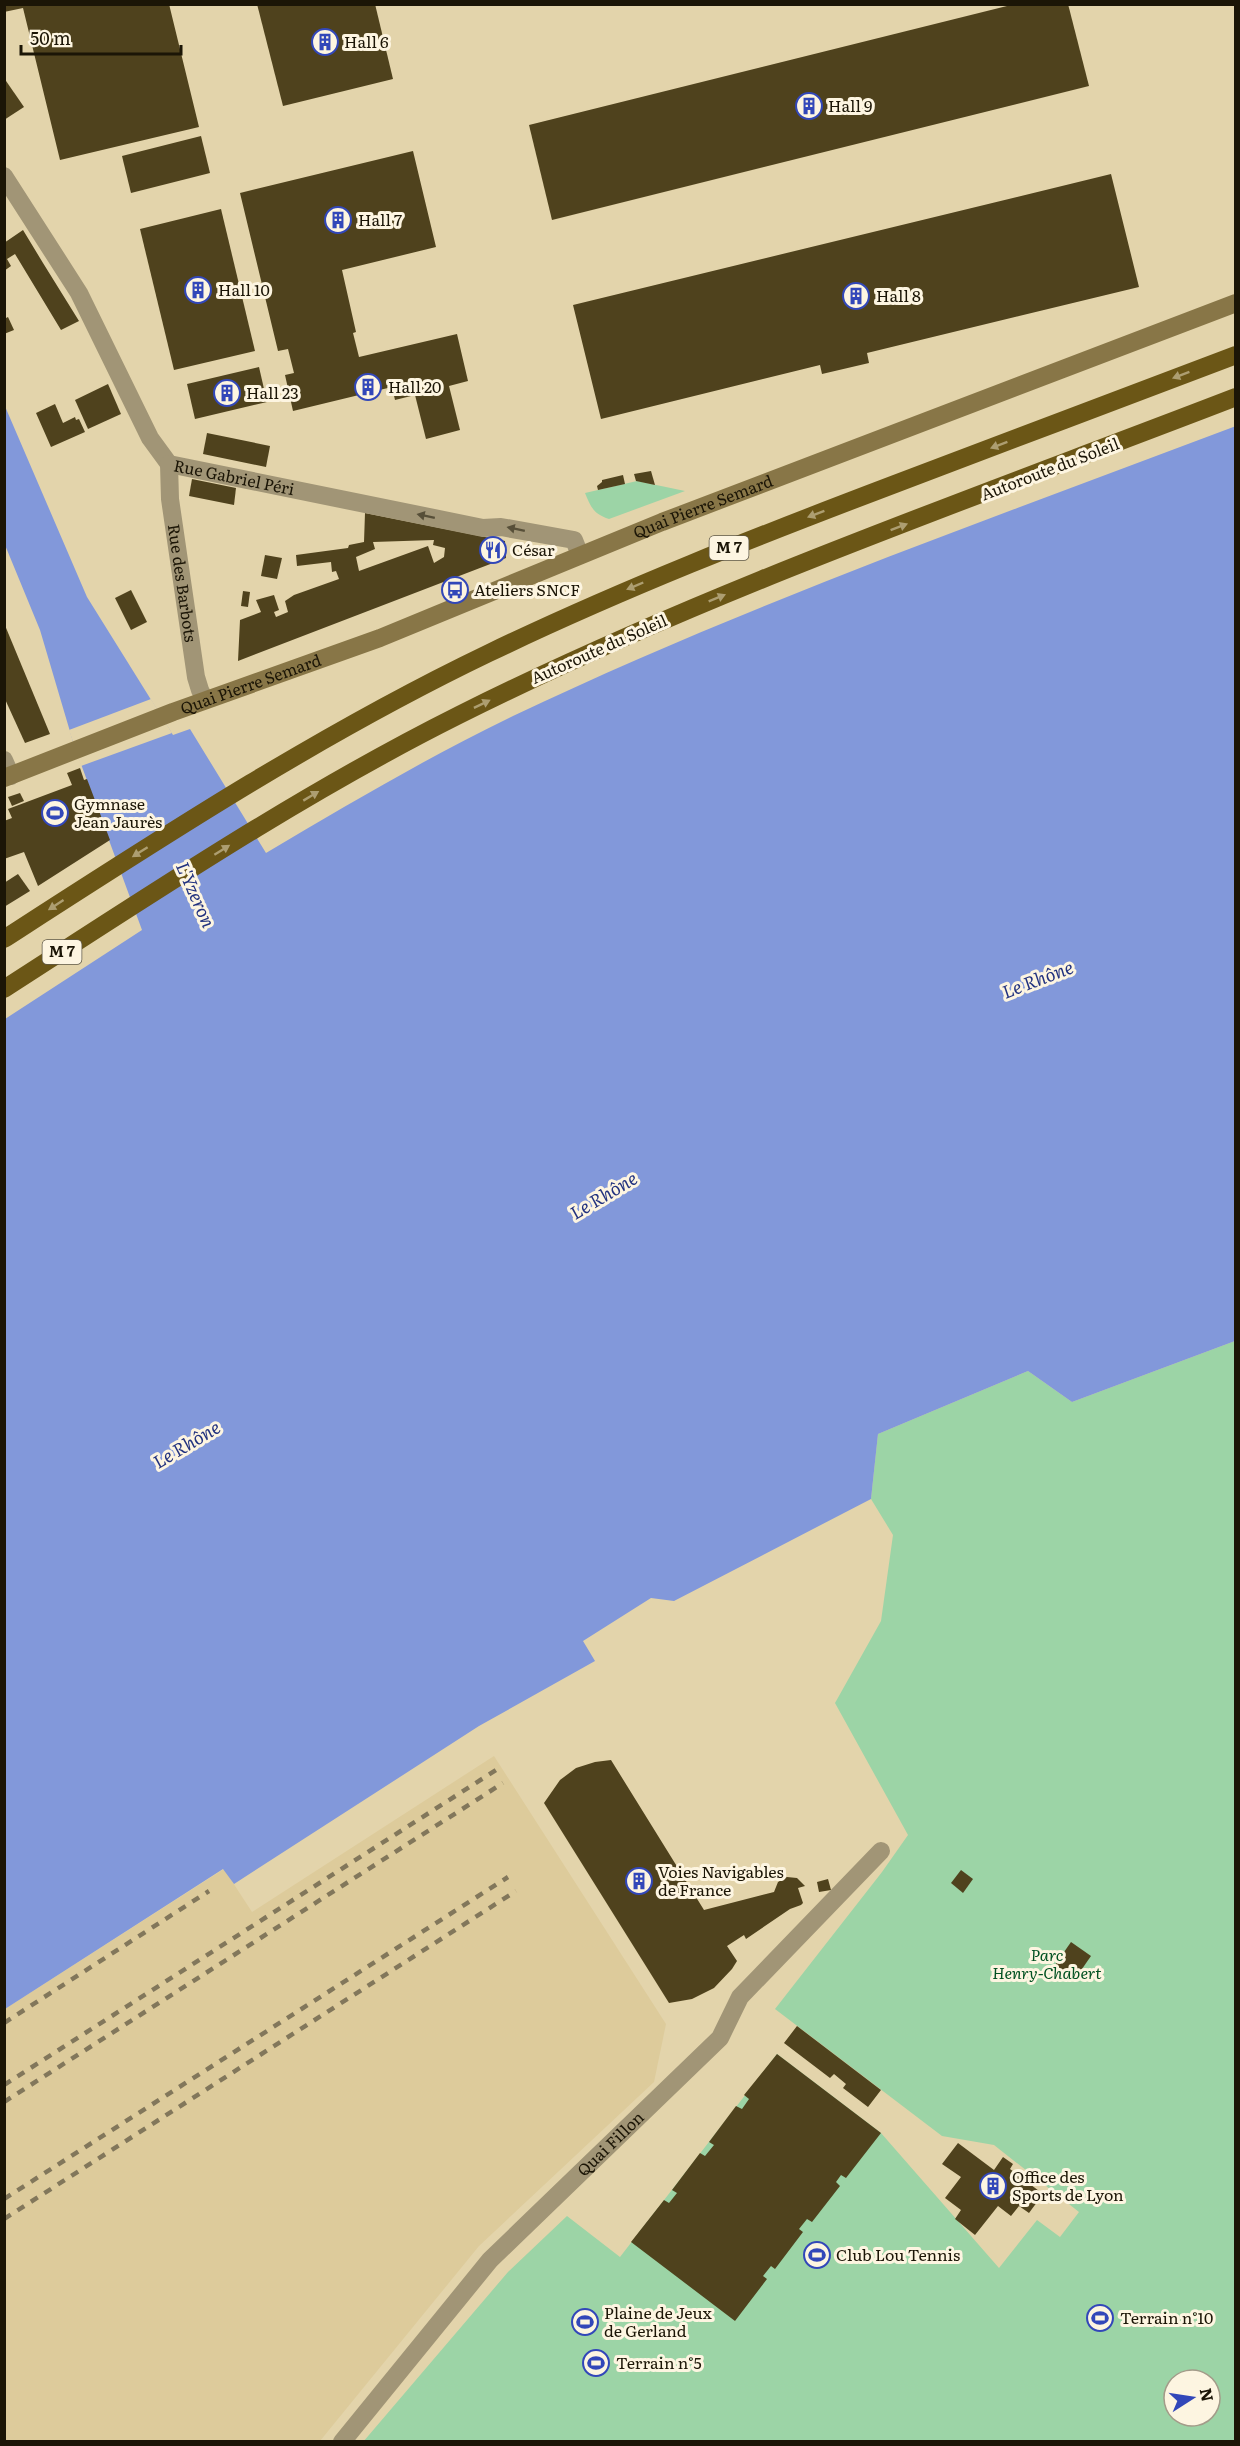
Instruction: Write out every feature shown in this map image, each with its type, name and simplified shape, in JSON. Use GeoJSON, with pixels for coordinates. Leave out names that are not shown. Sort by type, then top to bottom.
{"type":"FeatureCollection","features":[{"type":"Feature","properties":{"kind":"highway","name":"M 7"},"geometry":{"type":"LineString","coordinates":[[4,939],[243,788],[340,732],[486,655],[635,586],[749,540],[1236,354]]}},
{"type":"Feature","properties":{"kind":"highway","name":"Autoroute du Soleil"},"geometry":{"type":"LineString","coordinates":[[4,989],[260,826],[394,749],[600,647],[755,582],[1236,397]]}},
{"type":"Feature","properties":{"kind":"main road","name":"Quai Pierre Semard"},"geometry":{"type":"LineString","coordinates":[[7,771],[70,752],[205,700],[380,638],[508,587],[580,555],[1236,303]]}},
{"type":"Feature","properties":{"kind":"street","name":"Rue Gabriel Péri"},"geometry":{"type":"LineString","coordinates":[[4,176],[79,293],[150,438],[170,464],[483,528],[501,526],[574,540],[580,555]]}},
{"type":"Feature","properties":{"kind":"street","name":"Rue des Barbots"},"geometry":{"type":"LineString","coordinates":[[170,464],[170,499],[196,677],[205,700]]}},
{"type":"Feature","properties":{"kind":"street","name":"Quai Fillon"},"geometry":{"type":"LineString","coordinates":[[342,2442],[490,2260],[720,2038],[740,1997],[881,1851]]}},
{"type":"Feature","properties":{"kind":"shaded area"},"geometry":{"type":"Polygon","coordinates":[[[494,1756],[666,2024],[654,2082],[479,2246],[320,2441],[5,2442],[5,2009],[224,1869],[252,1912],[494,1756]]]}},
{"type":"Feature","properties":{"kind":"green space"},"geometry":{"type":"Polygon","coordinates":[[[637,481],[685,491],[609,519],[594,510],[585,493],[637,481]]]}},
{"type":"Feature","properties":{"kind":"green space","name":"Parc Henry-Chabert"},"geometry":{"type":"Polygon","coordinates":[[[1235,1341],[1235,2441],[363,2442],[508,2272],[567,2216],[620,2257],[777,2054],[881,2133],[999,2268],[1037,2220],[1060,2237],[1079,2212],[994,2145],[942,2136],[775,2009],[882,1872],[908,1835],[835,1703],[881,1621],[893,1535],[871,1499],[878,1434],[1028,1371],[1072,1402],[1235,1341]]]}},
{"type":"Feature","properties":{"kind":"water"},"geometry":{"type":"Polygon","coordinates":[[[4,404],[87,597],[173,735],[190,729],[266,853],[450,748],[602,675],[781,599],[1236,426],[1235,1341],[1072,1402],[1028,1371],[878,1434],[871,1499],[674,1601],[651,1598],[583,1641],[595,1661],[479,1726],[234,1884],[223,1869],[5,2009],[5,1019],[142,930],[74,745],[40,630],[5,545],[4,404]]]}},
{"type":"Feature","properties":{"kind":"pier"},"geometry":{"type":"Polygon","coordinates":[[[151,699],[172,733],[81,766],[69,730],[151,699]]]}},
{"type":"Feature","properties":{"kind":"building"},"geometry":{"type":"Polygon","coordinates":[[[4,4],[169,4],[199,127],[60,160],[23,8],[4,12],[4,4]]]}},
{"type":"Feature","properties":{"kind":"building","name":"Hall 6"},"geometry":{"type":"Polygon","coordinates":[[[257,4],[375,4],[393,79],[283,106],[257,4]]]}},
{"type":"Feature","properties":{"kind":"building","name":"Hall 9"},"geometry":{"type":"Polygon","coordinates":[[[1015,4],[1068,4],[1089,86],[552,220],[529,125],[1015,4]]]}},
{"type":"Feature","properties":{"kind":"building"},"geometry":{"type":"Polygon","coordinates":[[[4,78],[24,107],[4,120],[4,78]]]}},
{"type":"Feature","properties":{"kind":"building"},"geometry":{"type":"Polygon","coordinates":[[[201,136],[210,173],[131,193],[122,156],[201,136]]]}},
{"type":"Feature","properties":{"kind":"building"},"geometry":{"type":"Polygon","coordinates":[[[413,151],[436,247],[342,270],[356,332],[353,333],[359,357],[457,334],[468,381],[449,386],[460,430],[426,439],[415,395],[395,400],[392,387],[293,411],[285,375],[294,373],[288,349],[278,351],[240,193],[413,151]]]}},
{"type":"Feature","properties":{"kind":"building","name":"Hall 8"},"geometry":{"type":"Polygon","coordinates":[[[1111,174],[1139,287],[867,353],[869,363],[822,374],[820,365],[601,419],[573,305],[1111,174]]]}},
{"type":"Feature","properties":{"kind":"building","name":"Hall 10"},"geometry":{"type":"Polygon","coordinates":[[[221,209],[255,351],[174,370],[140,229],[221,209]]]}},
{"type":"Feature","properties":{"kind":"building"},"geometry":{"type":"Polygon","coordinates":[[[23,230],[79,321],[61,330],[15,254],[7,259],[11,266],[4,271],[4,243],[23,230]]]}},
{"type":"Feature","properties":{"kind":"building"},"geometry":{"type":"Polygon","coordinates":[[[8,317],[14,330],[4,334],[4,319],[8,317]]]}},
{"type":"Feature","properties":{"kind":"building","name":"Hall 23"},"geometry":{"type":"Polygon","coordinates":[[[259,367],[267,402],[195,419],[187,384],[259,367]]]}},
{"type":"Feature","properties":{"kind":"building"},"geometry":{"type":"Polygon","coordinates":[[[108,384],[121,414],[88,429],[75,400],[108,384]]]}},
{"type":"Feature","properties":{"kind":"building"},"geometry":{"type":"Polygon","coordinates":[[[55,404],[63,423],[75,417],[76,420],[79,419],[85,432],[51,447],[36,413],[55,404]]]}},
{"type":"Feature","properties":{"kind":"building"},"geometry":{"type":"Polygon","coordinates":[[[207,433],[270,446],[266,467],[203,454],[207,433]]]}},
{"type":"Feature","properties":{"kind":"building"},"geometry":{"type":"Polygon","coordinates":[[[651,471],[655,485],[636,481],[634,474],[651,471]]]}},
{"type":"Feature","properties":{"kind":"building"},"geometry":{"type":"Polygon","coordinates":[[[623,475],[625,484],[598,490],[597,486],[602,480],[623,475]]]}},
{"type":"Feature","properties":{"kind":"building"},"geometry":{"type":"Polygon","coordinates":[[[192,479],[236,488],[234,505],[189,496],[192,479]]]}},
{"type":"Feature","properties":{"kind":"building"},"geometry":{"type":"Polygon","coordinates":[[[365,513],[505,541],[506,558],[238,661],[240,620],[261,612],[256,600],[274,595],[279,610],[274,612],[276,617],[288,612],[285,601],[294,595],[339,579],[336,571],[332,572],[331,562],[297,566],[296,555],[348,548],[349,545],[364,542],[365,513]],[[434,540],[373,542],[375,549],[356,557],[359,571],[428,546],[434,563],[444,557],[445,548],[433,545],[434,540]]]}},
{"type":"Feature","properties":{"kind":"building"},"geometry":{"type":"Polygon","coordinates":[[[265,555],[282,558],[277,579],[261,576],[265,555]]]}},
{"type":"Feature","properties":{"kind":"building"},"geometry":{"type":"Polygon","coordinates":[[[131,590],[147,622],[131,630],[115,598],[131,590]]]}},
{"type":"Feature","properties":{"kind":"building"},"geometry":{"type":"Polygon","coordinates":[[[243,591],[250,592],[248,607],[241,606],[243,591]]]}},
{"type":"Feature","properties":{"kind":"building"},"geometry":{"type":"Polygon","coordinates":[[[4,623],[50,734],[25,743],[4,697],[4,623]]]}},
{"type":"Feature","properties":{"kind":"building","name":"Gymnase Jean Jaurès"},"geometry":{"type":"Polygon","coordinates":[[[80,768],[84,780],[87,779],[110,840],[38,886],[24,852],[4,859],[4,821],[12,818],[8,809],[72,785],[67,773],[80,768]]]}},
{"type":"Feature","properties":{"kind":"building"},"geometry":{"type":"Polygon","coordinates":[[[20,793],[24,801],[12,806],[8,797],[20,793]]]}},
{"type":"Feature","properties":{"kind":"building"},"geometry":{"type":"Polygon","coordinates":[[[18,874],[30,891],[4,907],[4,883],[18,874]]]}},
{"type":"Feature","properties":{"kind":"building","name":"Voies Navigables de France"},"geometry":{"type":"Polygon","coordinates":[[[611,1760],[704,1910],[774,1892],[778,1882],[787,1877],[797,1878],[805,1886],[798,1888],[803,1903],[801,1905],[790,1909],[746,1939],[744,1935],[727,1946],[737,1961],[732,1969],[714,1988],[692,1999],[669,2003],[544,1803],[560,1780],[576,1768],[611,1760]]]}},
{"type":"Feature","properties":{"kind":"building"},"geometry":{"type":"Polygon","coordinates":[[[961,1870],[973,1879],[963,1893],[951,1883],[961,1870]]]}},
{"type":"Feature","properties":{"kind":"building"},"geometry":{"type":"Polygon","coordinates":[[[828,1879],[831,1890],[819,1892],[817,1882],[828,1879]]]}},
{"type":"Feature","properties":{"kind":"building"},"geometry":{"type":"Polygon","coordinates":[[[1071,1942],[1091,1956],[1075,1979],[1055,1965],[1071,1942]]]}},
{"type":"Feature","properties":{"kind":"building"},"geometry":{"type":"Polygon","coordinates":[[[797,2026],[881,2090],[868,2107],[843,2088],[846,2084],[834,2074],[830,2078],[784,2043],[797,2026]]]}},
{"type":"Feature","properties":{"kind":"building"},"geometry":{"type":"Polygon","coordinates":[[[777,2054],[881,2133],[846,2178],[841,2175],[836,2182],[840,2186],[812,2222],[807,2219],[799,2229],[803,2232],[775,2269],[771,2266],[763,2276],[767,2279],[735,2321],[631,2242],[664,2200],[669,2203],[677,2193],[672,2190],[700,2153],[705,2156],[714,2145],[709,2142],[736,2106],[742,2109],[749,2099],[744,2095],[777,2054]]]}},
{"type":"Feature","properties":{"kind":"building","name":"Office des Sports de Lyon"},"geometry":{"type":"Polygon","coordinates":[[[958,2143],[994,2170],[1003,2157],[1013,2164],[1010,2169],[1043,2194],[1029,2213],[1019,2206],[1011,2216],[998,2206],[975,2235],[955,2219],[961,2210],[945,2198],[961,2177],[942,2164],[958,2143]]]}},
{"type":"Feature","properties":{"kind":"railway"},"geometry":{"type":"LineString","coordinates":[[4,2085],[496,1770]]}},
{"type":"Feature","properties":{"kind":"railway"},"geometry":{"type":"LineString","coordinates":[[4,2102],[503,1783]]}},
{"type":"Feature","properties":{"kind":"railway"},"geometry":{"type":"LineString","coordinates":[[4,2199],[508,1877]]}},
{"type":"Feature","properties":{"kind":"railway"},"geometry":{"type":"LineString","coordinates":[[4,2023],[209,1891]]}},
{"type":"Feature","properties":{"kind":"railway"},"geometry":{"type":"LineString","coordinates":[[4,2219],[516,1891]]}},
{"type":"Feature","properties":{"kind":"place","name":"Hall 6"},"geometry":{"type":"Point","coordinates":[325,42]}},
{"type":"Feature","properties":{"kind":"place","name":"Hall 9"},"geometry":{"type":"Point","coordinates":[809,106]}},
{"type":"Feature","properties":{"kind":"place","name":"Hall 7"},"geometry":{"type":"Point","coordinates":[338,220]}},
{"type":"Feature","properties":{"kind":"place","name":"Hall 10"},"geometry":{"type":"Point","coordinates":[198,290]}},
{"type":"Feature","properties":{"kind":"place","name":"Hall 8"},"geometry":{"type":"Point","coordinates":[856,296]}},
{"type":"Feature","properties":{"kind":"place","name":"Hall 20"},"geometry":{"type":"Point","coordinates":[368,387]}},
{"type":"Feature","properties":{"kind":"place","name":"Hall 23"},"geometry":{"type":"Point","coordinates":[227,393]}},
{"type":"Feature","properties":{"kind":"place","name":"César"},"geometry":{"type":"Point","coordinates":[493,550]}},
{"type":"Feature","properties":{"kind":"place","name":"Ateliers SNCF"},"geometry":{"type":"Point","coordinates":[455,590]}},
{"type":"Feature","properties":{"kind":"place","name":"Gymnase Jean Jaurès"},"geometry":{"type":"Point","coordinates":[55,813]}},
{"type":"Feature","properties":{"kind":"place","name":"Voies Navigables de France"},"geometry":{"type":"Point","coordinates":[639,1881]}},
{"type":"Feature","properties":{"kind":"place","name":"Office des Sports de Lyon"},"geometry":{"type":"Point","coordinates":[993,2186]}},
{"type":"Feature","properties":{"kind":"place","name":"Club Lou Tennis"},"geometry":{"type":"Point","coordinates":[817,2255]}},
{"type":"Feature","properties":{"kind":"place","name":"Terrain n°10"},"geometry":{"type":"Point","coordinates":[1100,2318]}},
{"type":"Feature","properties":{"kind":"place","name":"Plaine de Jeux de Gerland"},"geometry":{"type":"Point","coordinates":[585,2322]}},
{"type":"Feature","properties":{"kind":"place","name":"Terrain n°5"},"geometry":{"type":"Point","coordinates":[596,2363]}},
{"type":"Feature","properties":{"kind":"water label","name":"L'Yzeron"},"geometry":{"type":"Point","coordinates":[195,895]}},
{"type":"Feature","properties":{"kind":"water label","name":"Le Rhône"},"geometry":{"type":"Point","coordinates":[1038,980]}},
{"type":"Feature","properties":{"kind":"water label","name":"Le Rhône"},"geometry":{"type":"Point","coordinates":[604,1196]}},
{"type":"Feature","properties":{"kind":"water label","name":"Le Rhône"},"geometry":{"type":"Point","coordinates":[187,1445]}}]}
